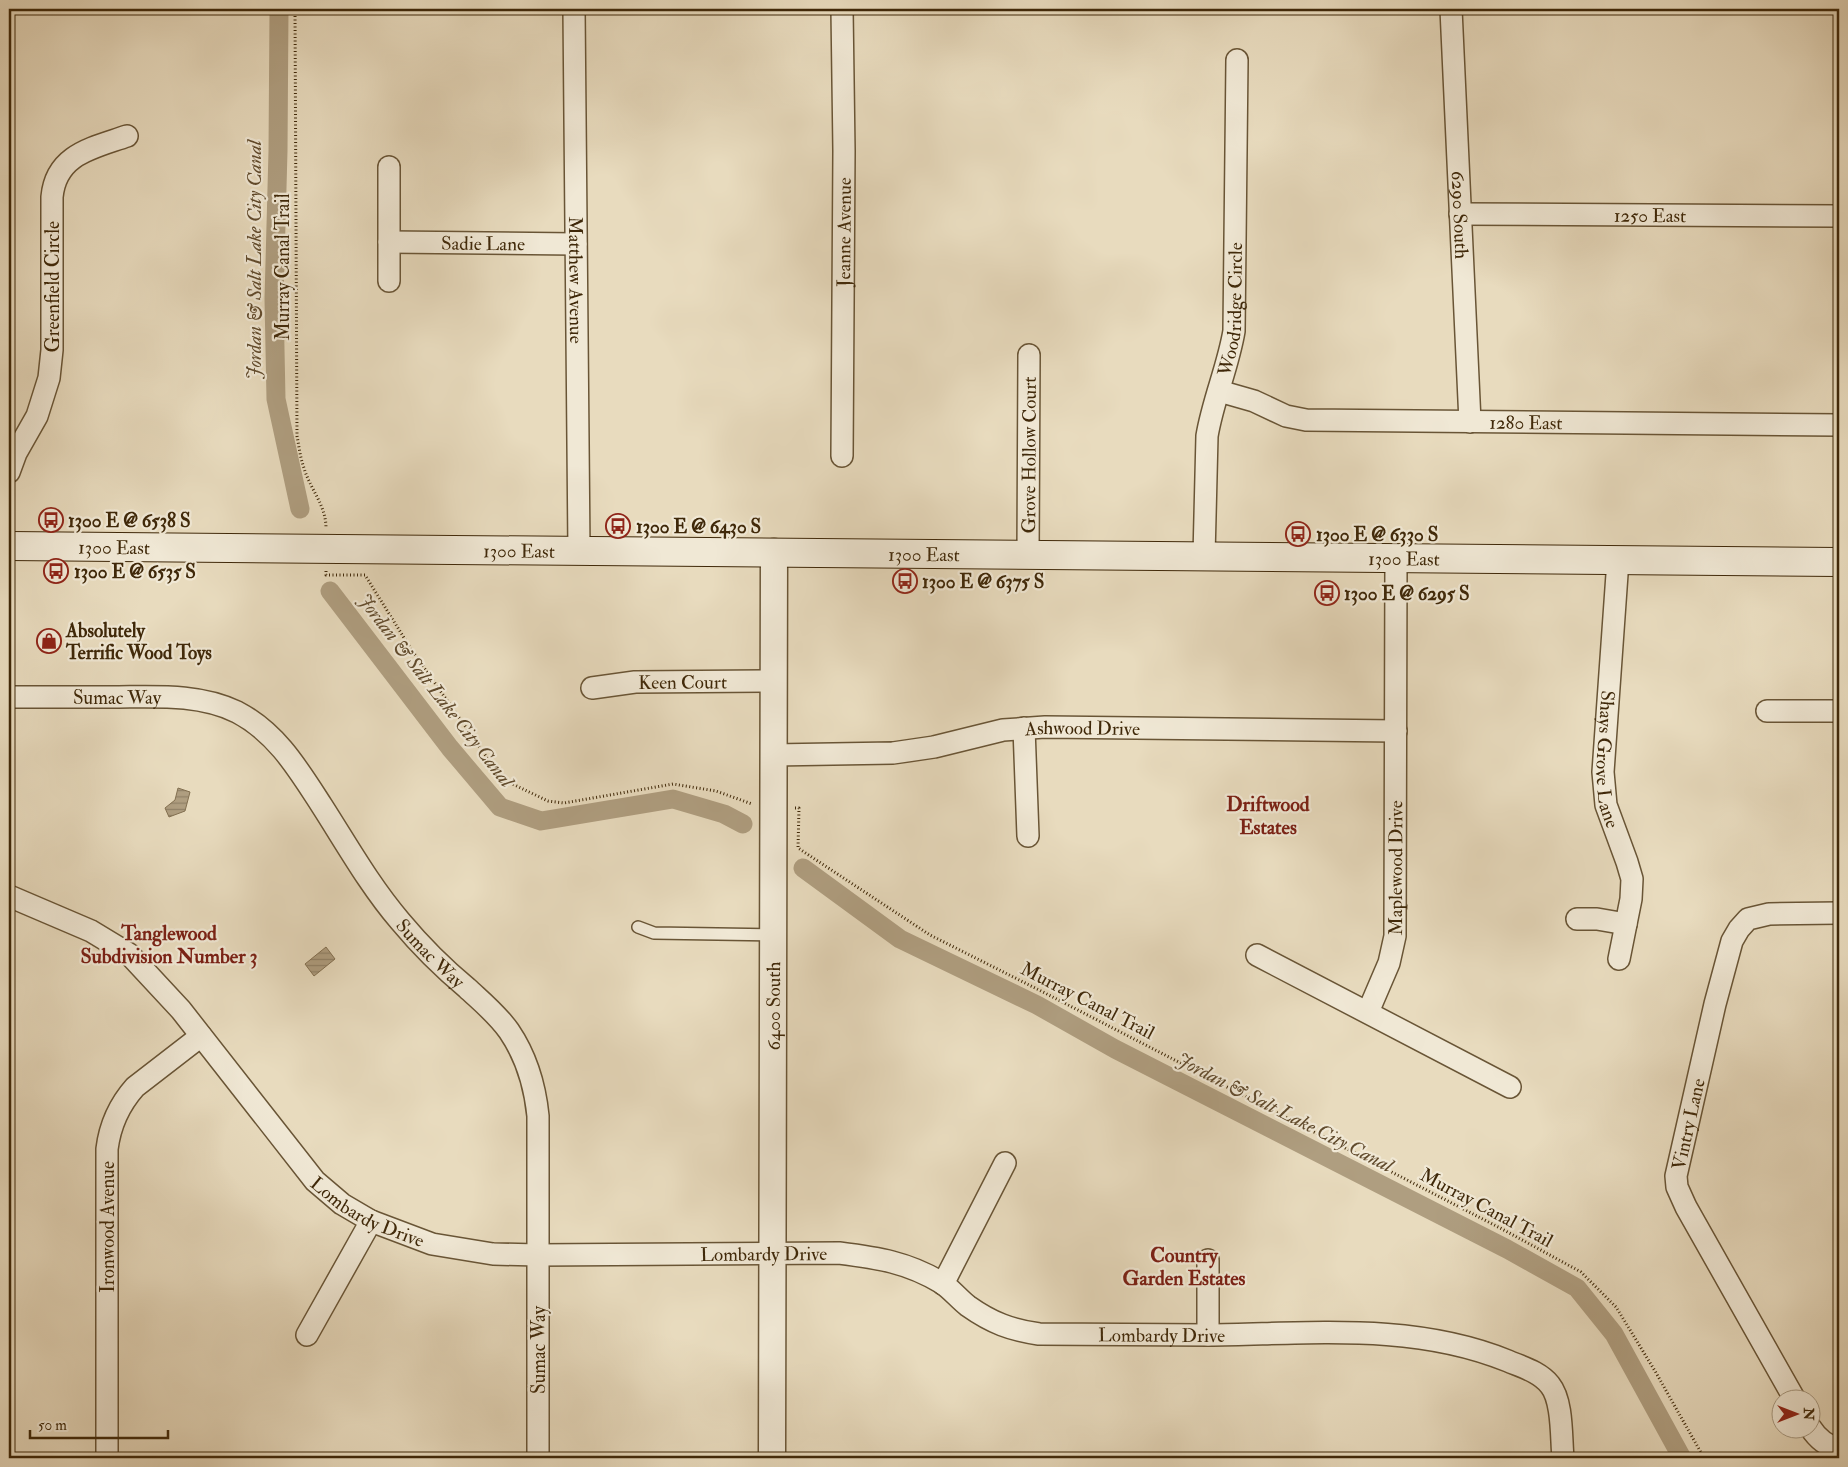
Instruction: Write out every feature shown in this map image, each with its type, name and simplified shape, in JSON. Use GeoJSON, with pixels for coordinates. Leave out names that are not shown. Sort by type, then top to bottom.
{"type":"FeatureCollection","features":[{"type":"Feature","properties":{"kind":"main road","name":"1300 East"},"geometry":{"type":"LineString","coordinates":[[9,546],[1839,562]]}},
{"type":"Feature","properties":{"kind":"street","name":"Matthew Avenue"},"geometry":{"type":"LineString","coordinates":[[574,9],[579,551]]}},
{"type":"Feature","properties":{"kind":"street","name":"Jeanne Avenue"},"geometry":{"type":"LineString","coordinates":[[842,9],[844,160],[842,456]]}},
{"type":"Feature","properties":{"kind":"street","name":"6290 South"},"geometry":{"type":"LineString","coordinates":[[1451,9],[1470,422]]}},
{"type":"Feature","properties":{"kind":"street","name":"Woodridge Circle"},"geometry":{"type":"LineString","coordinates":[[1204,556],[1206,451],[1210,420],[1232,345],[1235,324],[1238,60]]}},
{"type":"Feature","properties":{"kind":"street","name":"Greenfield Circle"},"geometry":{"type":"LineString","coordinates":[[9,472],[16,453],[37,416],[49,378],[52,350],[52,198],[55,180],[64,166],[77,155],[127,136]]}},
{"type":"Feature","properties":{"kind":"street"},"geometry":{"type":"LineString","coordinates":[[389,167],[389,282]]}},
{"type":"Feature","properties":{"kind":"street","name":"1250 East"},"geometry":{"type":"LineString","coordinates":[[1460,214],[1839,216]]}},
{"type":"Feature","properties":{"kind":"street","name":"Sadie Lane"},"geometry":{"type":"LineString","coordinates":[[389,242],[576,244]]}},
{"type":"Feature","properties":{"kind":"street","name":"Grove Hollow Court"},"geometry":{"type":"LineString","coordinates":[[1028,355],[1028,555]]}},
{"type":"Feature","properties":{"kind":"street","name":"1280 East"},"geometry":{"type":"LineString","coordinates":[[1219,391],[1254,400],[1286,416],[1306,420],[1839,425]]}},
{"type":"Feature","properties":{"kind":"street","name":"6400 South"},"geometry":{"type":"LineString","coordinates":[[772,1458],[774,552]]}},
{"type":"Feature","properties":{"kind":"street","name":"Maplewood Drive"},"geometry":{"type":"LineString","coordinates":[[1368,1012],[1388,963],[1395,936],[1396,558]]}},
{"type":"Feature","properties":{"kind":"street","name":"Shays Grove Lane"},"geometry":{"type":"LineString","coordinates":[[1618,560],[1603,772],[1606,805],[1632,879],[1631,899],[1618,959]]}},
{"type":"Feature","properties":{"kind":"street","name":"Keen Court"},"geometry":{"type":"LineString","coordinates":[[592,688],[635,682],[774,681]]}},
{"type":"Feature","properties":{"kind":"street","name":"Sumac Way"},"geometry":{"type":"LineString","coordinates":[[9,697],[188,698],[204,701],[236,712],[268,733],[282,746],[294,762],[380,896],[400,922],[444,968],[492,1010],[505,1026],[517,1045],[530,1073],[536,1101],[538,1458]]}},
{"type":"Feature","properties":{"kind":"street"},"geometry":{"type":"LineString","coordinates":[[1766,711],[1839,711]]}},
{"type":"Feature","properties":{"kind":"street"},"geometry":{"type":"LineString","coordinates":[[1024,728],[1028,836]]}},
{"type":"Feature","properties":{"kind":"street","name":"Ashwood Drive"},"geometry":{"type":"LineString","coordinates":[[773,755],[893,754],[934,747],[1003,730],[1024,728],[1396,731]]}},
{"type":"Feature","properties":{"kind":"street","name":"Lombardy Drive"},"geometry":{"type":"LineString","coordinates":[[9,896],[91,931],[129,954],[181,1010],[315,1181],[342,1204],[371,1221],[432,1244],[493,1254],[839,1253],[884,1259],[917,1270],[943,1284],[968,1306],[995,1323],[1039,1334],[1208,1335],[1355,1333],[1404,1334],[1450,1342],[1487,1352],[1525,1368],[1544,1379],[1551,1386],[1558,1406],[1563,1458]]}},
{"type":"Feature","properties":{"kind":"street","name":"Vintry Lane"},"geometry":{"type":"LineString","coordinates":[[1789,1390],[1686,1207],[1677,1187],[1676,1176],[1722,977],[1732,941],[1738,929],[1748,919],[1769,914],[1839,913]]}},
{"type":"Feature","properties":{"kind":"street"},"geometry":{"type":"LineString","coordinates":[[1577,919],[1597,919],[1626,924]]}},
{"type":"Feature","properties":{"kind":"street"},"geometry":{"type":"LineString","coordinates":[[1257,955],[1510,1087]]}},
{"type":"Feature","properties":{"kind":"street","name":"Ironwood Avenue"},"geometry":{"type":"LineString","coordinates":[[107,1458],[108,1138],[116,1115],[131,1092],[201,1036]]}},
{"type":"Feature","properties":{"kind":"street"},"geometry":{"type":"LineString","coordinates":[[943,1284],[1005,1162]]}},
{"type":"Feature","properties":{"kind":"street"},"geometry":{"type":"LineString","coordinates":[[307,1335],[371,1221]]}},
{"type":"Feature","properties":{"kind":"street"},"geometry":{"type":"LineString","coordinates":[[1208,1260],[1208,1335]]}},
{"type":"Feature","properties":{"kind":"street"},"geometry":{"type":"LineString","coordinates":[[1820,1440],[1839,1448]]}},
{"type":"Feature","properties":{"kind":"lane"},"geometry":{"type":"LineString","coordinates":[[638,926],[654,933],[773,935]]}},
{"type":"Feature","properties":{"kind":"path","name":"Murray Canal Trail"},"geometry":{"type":"LineString","coordinates":[[295,9],[297,436],[304,468],[326,519]]}},
{"type":"Feature","properties":{"kind":"path"},"geometry":{"type":"LineString","coordinates":[[326,576],[366,575],[410,649],[502,779],[511,784],[548,801],[564,803],[673,784],[716,791],[755,806]]}},
{"type":"Feature","properties":{"kind":"path","name":"Murray Canal Trail"},"geometry":{"type":"LineString","coordinates":[[800,808],[798,848],[930,935],[1502,1229],[1581,1272],[1616,1307],[1704,1458]]}},
{"type":"Feature","properties":{"kind":"shaded area"},"geometry":{"type":"Polygon","coordinates":[[[178,788],[190,792],[185,811],[169,817],[165,808],[175,800],[178,788]]]}},
{"type":"Feature","properties":{"kind":"shaded area"},"geometry":{"type":"Polygon","coordinates":[[[326,947],[335,959],[314,976],[305,964],[326,947]]]}},
{"type":"Feature","properties":{"kind":"waterway","name":"Jordan & Salt Lake City Canal"},"geometry":{"type":"LineString","coordinates":[[279,9],[274,299],[276,399],[300,509]]}},
{"type":"Feature","properties":{"kind":"waterway","name":"Jordan & Salt Lake City Canal"},"geometry":{"type":"LineString","coordinates":[[330,591],[450,748],[500,807],[541,821],[673,799],[724,814],[743,824]]}},
{"type":"Feature","properties":{"kind":"waterway","name":"Jordan & Salt Lake City Canal"},"geometry":{"type":"LineString","coordinates":[[803,868],[900,939],[1037,1005],[1115,1049],[1507,1249],[1577,1288],[1614,1334],[1682,1458]]}},
{"type":"Feature","properties":{"kind":"place","name":"1300 E @ 6538 S"},"geometry":{"type":"Point","coordinates":[51,520]}},
{"type":"Feature","properties":{"kind":"place","name":"1300 E @ 6430 S"},"geometry":{"type":"Point","coordinates":[618,526]}},
{"type":"Feature","properties":{"kind":"place","name":"1300 E @ 6330 S"},"geometry":{"type":"Point","coordinates":[1298,534]}},
{"type":"Feature","properties":{"kind":"place","name":"1300 E @ 6535 S"},"geometry":{"type":"Point","coordinates":[56,571]}},
{"type":"Feature","properties":{"kind":"place","name":"1300 E @ 6375 S"},"geometry":{"type":"Point","coordinates":[905,581]}},
{"type":"Feature","properties":{"kind":"place","name":"1300 E @ 6295 S"},"geometry":{"type":"Point","coordinates":[1327,593]}},
{"type":"Feature","properties":{"kind":"place","name":"Absolutely Terrific Wood Toys"},"geometry":{"type":"Point","coordinates":[49,641]}},
{"type":"Feature","properties":{"kind":"district","name":"Driftwood Estates"},"geometry":{"type":"Point","coordinates":[1268,816]}},
{"type":"Feature","properties":{"kind":"district","name":"Tanglewood Subdivision Number 3"},"geometry":{"type":"Point","coordinates":[169,944]}},
{"type":"Feature","properties":{"kind":"district","name":"Country Garden Estates"},"geometry":{"type":"Point","coordinates":[1184,1266]}}]}
